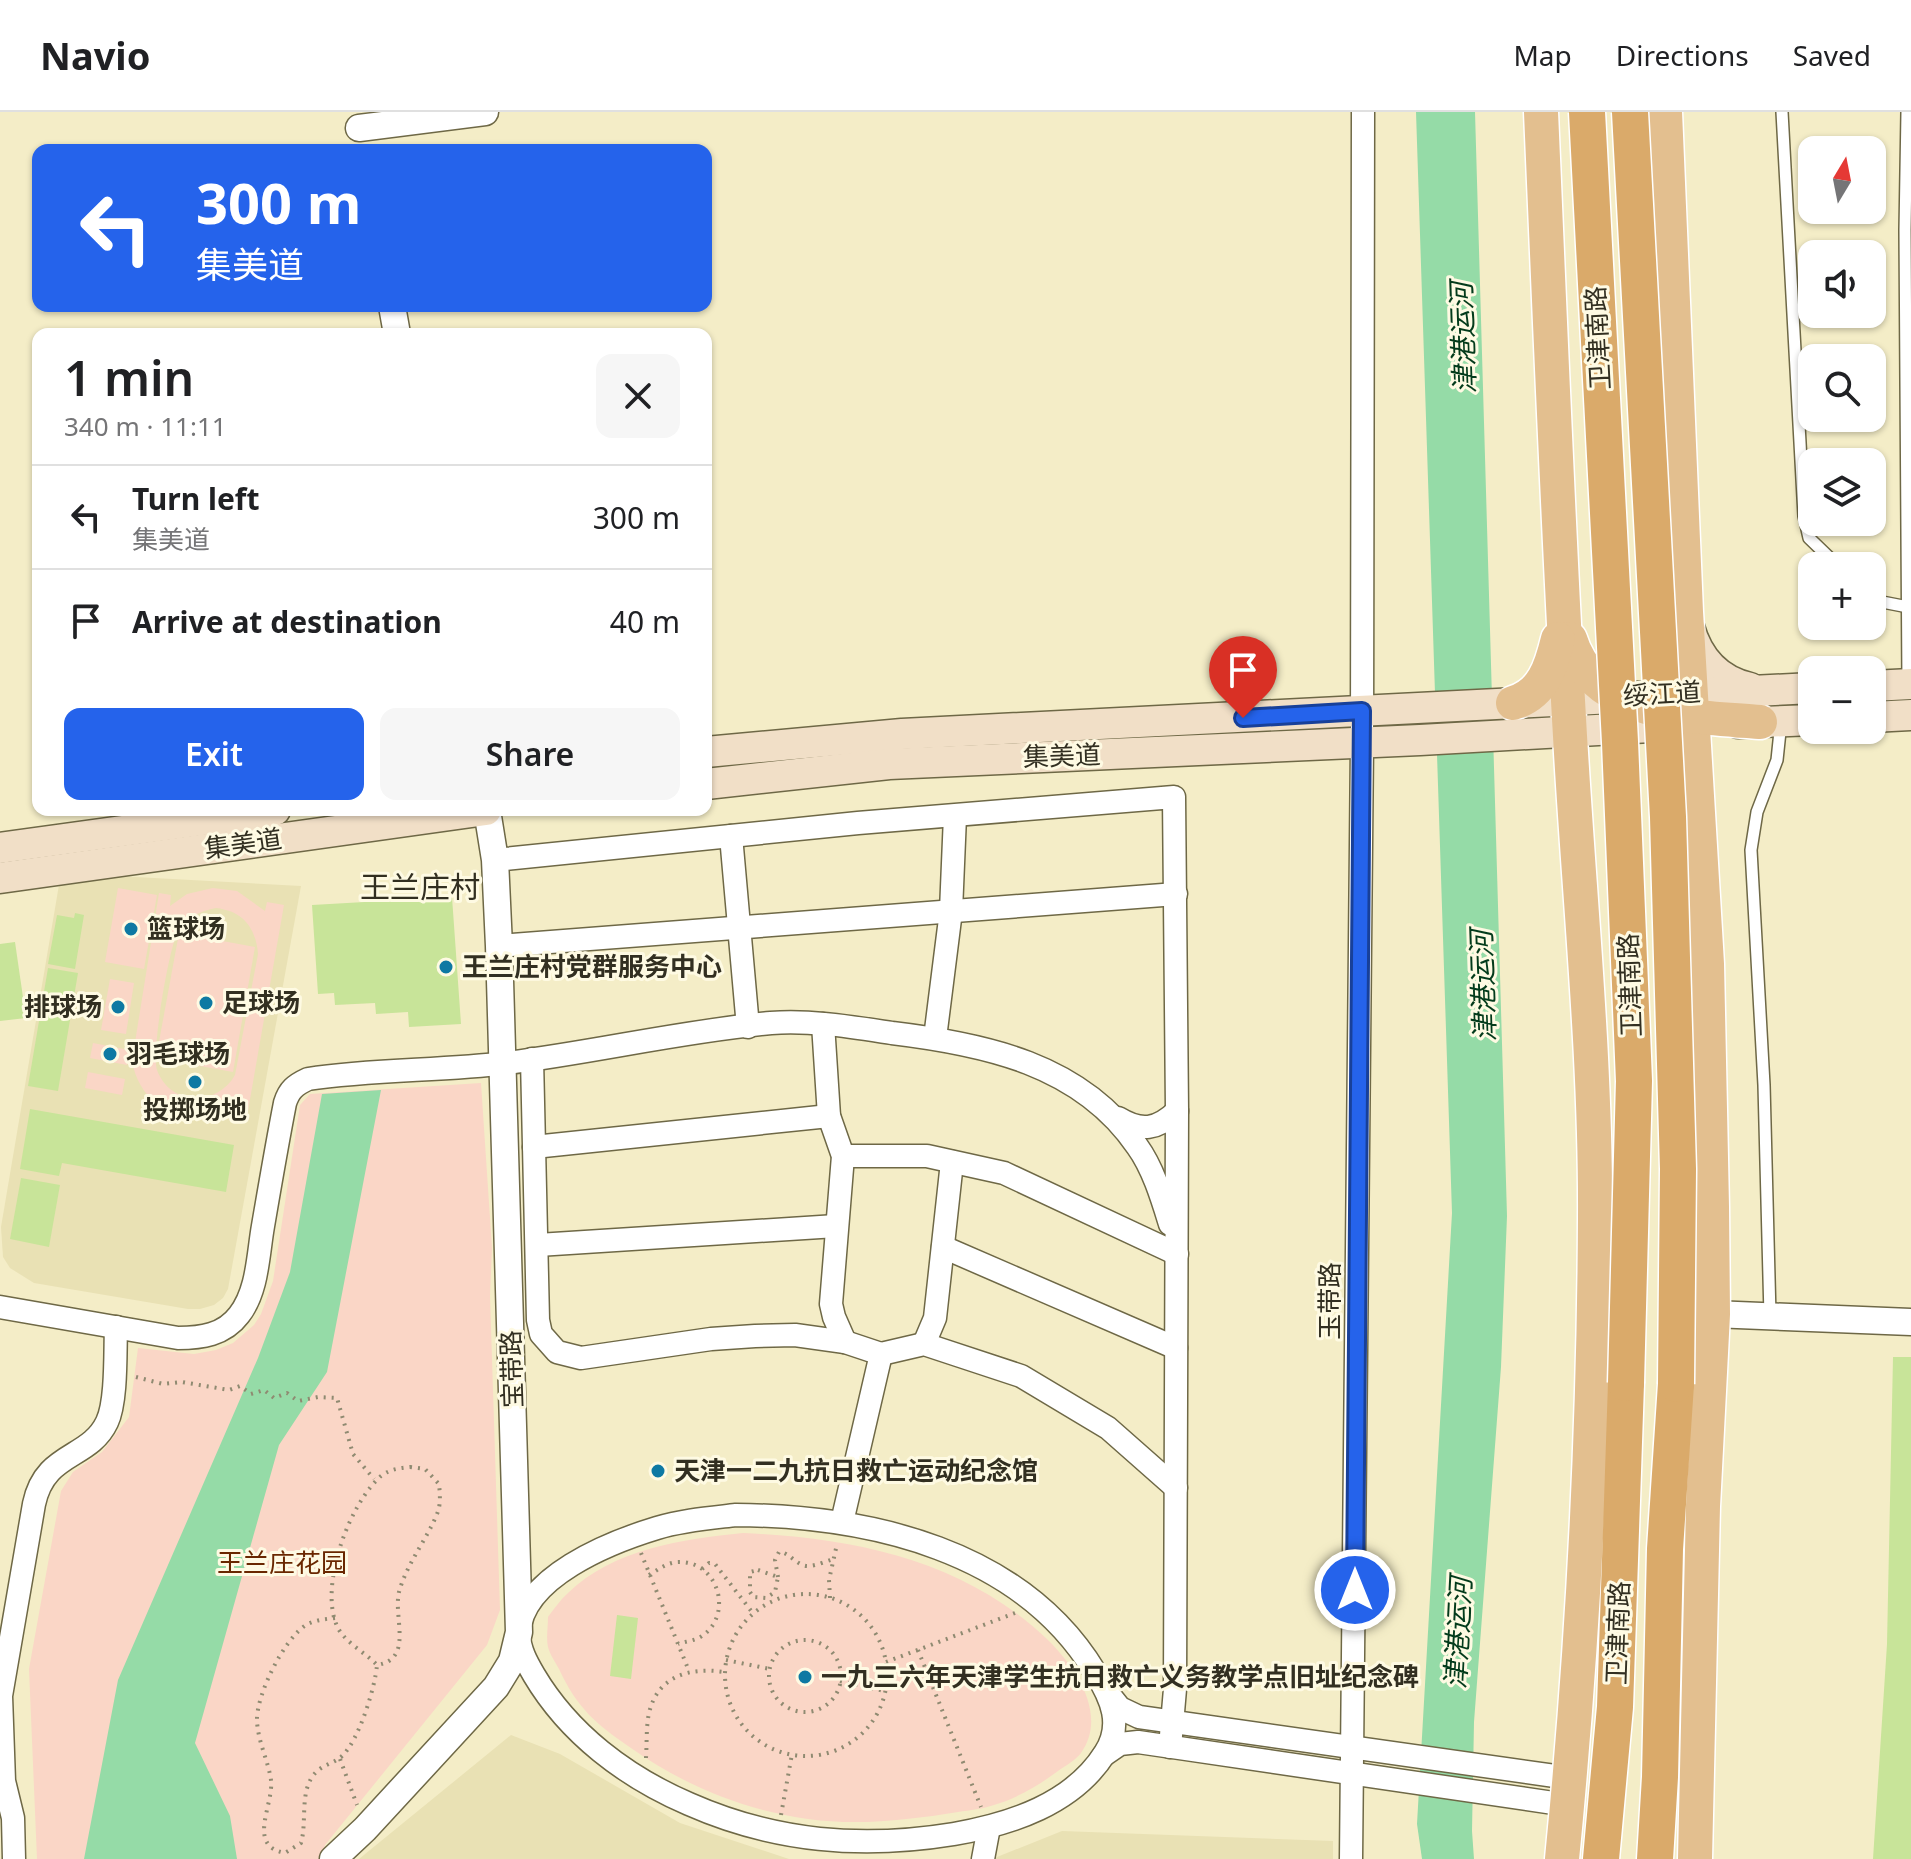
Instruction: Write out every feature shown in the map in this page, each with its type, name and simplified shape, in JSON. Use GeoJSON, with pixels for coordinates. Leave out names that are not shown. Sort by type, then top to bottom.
{"type":"FeatureCollection","features":[{"type":"Feature","properties":{"kind":"highway","name":"卫津南路"},"geometry":{"type":"LineString","coordinates":[[1587,112],[1620,742],[1634,1081],[1615,1692],[1601,1859]]}},
{"type":"Feature","properties":{"kind":"highway","name":"卫津南路"},"geometry":{"type":"LineString","coordinates":[[1630,112],[1668,833],[1678,1169],[1676,1384],[1665,1549],[1655,1859]]}},
{"type":"Feature","properties":{"kind":"main road"},"geometry":{"type":"LineString","coordinates":[[1541,112],[1563,607],[1586,973],[1595,1214],[1587,1505],[1577,1702],[1562,1859]]}},
{"type":"Feature","properties":{"kind":"main road"},"geometry":{"type":"LineString","coordinates":[[1665,112],[1686,612],[1707,964],[1713,1314],[1703,1506],[1695,1859]]}},
{"type":"Feature","properties":{"kind":"main road"},"geometry":{"type":"LineString","coordinates":[[1563,607],[1573,650],[1585,670],[1601,686],[1619,697],[1649,708],[1767,711],[1798,717]]}},
{"type":"Feature","properties":{"kind":"main road"},"geometry":{"type":"LineString","coordinates":[[1513,719],[1546,676],[1554,655],[1563,607]]}},
{"type":"Feature","properties":{"kind":"main road"},"geometry":{"type":"LineString","coordinates":[[1619,697],[1649,680],[1665,665],[1677,643],[1686,612]]}},
{"type":"Feature","properties":{"kind":"main road"},"geometry":{"type":"LineString","coordinates":[[1686,612],[1694,643],[1708,666],[1767,711]]}},
{"type":"Feature","properties":{"kind":"main road"},"geometry":{"type":"LineString","coordinates":[[1886,685],[1910,684]]}},
{"type":"Feature","properties":{"kind":"main road"},"geometry":{"type":"LineString","coordinates":[[1767,711],[1798,695]]}},
{"type":"Feature","properties":{"kind":"main road","name":"绥江道"},"geometry":{"type":"LineString","coordinates":[[1569,716],[1619,697]]}},
{"type":"Feature","properties":{"kind":"main road","name":"集美道"},"geometry":{"type":"LineString","coordinates":[[712,751],[902,734],[1417,707],[1513,719]]}},
{"type":"Feature","properties":{"kind":"main road","name":"绥江道"},"geometry":{"type":"LineString","coordinates":[[1513,719],[1694,711]]}},
{"type":"Feature","properties":{"kind":"main road"},"geometry":{"type":"LineString","coordinates":[[1886,716],[1911,715]]}},
{"type":"Feature","properties":{"kind":"main road","name":"集美道"},"geometry":{"type":"LineString","coordinates":[[712,783],[889,764],[1420,740],[1513,719]]}},
{"type":"Feature","properties":{"kind":"main road","name":"集美道"},"geometry":{"type":"LineString","coordinates":[[0,848],[232,816]]}},
{"type":"Feature","properties":{"kind":"main road","name":"集美道"},"geometry":{"type":"LineString","coordinates":[[0,878],[444,816]]}},
{"type":"Feature","properties":{"kind":"street"},"geometry":{"type":"LineString","coordinates":[[358,130],[485,112]]}},
{"type":"Feature","properties":{"kind":"street","name":"玉带路"},"geometry":{"type":"LineString","coordinates":[[1351,1859],[1362,743],[1363,112]]}},
{"type":"Feature","properties":{"kind":"street"},"geometry":{"type":"LineString","coordinates":[[495,860],[1174,797],[1176,1488],[1175,1689],[1170,1747]]}},
{"type":"Feature","properties":{"kind":"street","name":"宝带路"},"geometry":{"type":"LineString","coordinates":[[333,1859],[365,1829],[496,1687],[512,1661],[519,1632],[504,1063],[495,860],[488,816]]}},
{"type":"Feature","properties":{"kind":"street"},"geometry":{"type":"LineString","coordinates":[[935,1038],[951,911],[955,816]]}},
{"type":"Feature","properties":{"kind":"street"},"geometry":{"type":"LineString","coordinates":[[731,836],[748,1027]]}},
{"type":"Feature","properties":{"kind":"street"},"geometry":{"type":"LineString","coordinates":[[499,946],[1176,894]]}},
{"type":"Feature","properties":{"kind":"street"},"geometry":{"type":"LineString","coordinates":[[0,1307],[178,1338],[215,1334],[239,1316],[252,1287],[289,1092],[296,1084],[320,1078],[504,1063],[773,1023],[823,1024],[935,1038],[1024,1059],[1086,1094],[1132,1126],[1145,1129],[1154,1127],[1177,1111]]}},
{"type":"Feature","properties":{"kind":"street"},"geometry":{"type":"LineString","coordinates":[[823,1024],[829,1116],[843,1156],[831,1304],[845,1342]]}},
{"type":"Feature","properties":{"kind":"street"},"geometry":{"type":"LineString","coordinates":[[532,1059],[538,1320],[541,1334],[557,1352],[581,1358],[711,1339],[795,1335],[845,1342],[881,1354],[924,1344],[1021,1376],[1108,1428],[1176,1488]]}},
{"type":"Feature","properties":{"kind":"street"},"geometry":{"type":"LineString","coordinates":[[1112,1114],[1139,1148],[1161,1195],[1177,1249]]}},
{"type":"Feature","properties":{"kind":"street"},"geometry":{"type":"LineString","coordinates":[[534,1147],[829,1116]]}},
{"type":"Feature","properties":{"kind":"street"},"geometry":{"type":"LineString","coordinates":[[843,1156],[927,1156],[1004,1173],[1177,1249]]}},
{"type":"Feature","properties":{"kind":"street"},"geometry":{"type":"LineString","coordinates":[[924,1344],[935,1318],[952,1162]]}},
{"type":"Feature","properties":{"kind":"street"},"geometry":{"type":"LineString","coordinates":[[538,1245],[836,1226]]}},
{"type":"Feature","properties":{"kind":"street"},"geometry":{"type":"LineString","coordinates":[[943,1247],[1176,1348]]}},
{"type":"Feature","properties":{"kind":"street"},"geometry":{"type":"LineString","coordinates":[[1713,1314],[1911,1322]]}},
{"type":"Feature","properties":{"kind":"street"},"geometry":{"type":"LineString","coordinates":[[14,1859],[13,1818],[4,1781],[1,1696],[34,1504],[46,1473],[103,1428],[109,1419],[116,1327]]}},
{"type":"Feature","properties":{"kind":"street"},"geometry":{"type":"LineString","coordinates":[[842,1522],[881,1354]]}},
{"type":"Feature","properties":{"kind":"street"},"geometry":{"type":"LineString","coordinates":[[1107,1692],[1116,1727],[1103,1756],[1085,1778],[1058,1798],[1023,1816],[989,1827],[935,1837],[878,1843],[827,1840],[778,1832],[691,1805],[640,1779],[587,1740],[553,1703],[524,1656],[519,1632],[534,1597],[544,1585],[571,1566],[634,1536],[682,1522],[736,1515],[799,1516],[842,1522],[883,1531],[949,1553],[991,1573],[1039,1604],[1077,1644],[1120,1708],[1139,1717],[1504,1768],[1568,1792]]}},
{"type":"Feature","properties":{"kind":"street"},"geometry":{"type":"LineString","coordinates":[[1103,1756],[1120,1744],[1130,1742],[1501,1794],[1568,1792]]}},
{"type":"Feature","properties":{"kind":"street"},"geometry":{"type":"LineString","coordinates":[[983,1859],[989,1827]]}},
{"type":"Feature","properties":{"kind":"lane"},"geometry":{"type":"LineString","coordinates":[[1782,112],[1804,516],[1809,538],[1824,552]]}},
{"type":"Feature","properties":{"kind":"lane"},"geometry":{"type":"LineString","coordinates":[[1907,112],[1905,230],[1910,684]]}},
{"type":"Feature","properties":{"kind":"lane"},"geometry":{"type":"LineString","coordinates":[[1886,603],[1908,607]]}},
{"type":"Feature","properties":{"kind":"lane"},"geometry":{"type":"LineString","coordinates":[[1767,711],[1777,760],[1757,812],[1751,850],[1764,1085],[1770,1316]]}},
{"type":"Feature","properties":{"kind":"path"},"geometry":{"type":"LineString","coordinates":[[114,1371],[163,1384],[182,1382],[229,1390],[240,1386],[251,1394],[264,1390],[274,1398],[287,1393],[298,1401],[318,1397],[337,1398],[353,1454],[374,1479]]}},
{"type":"Feature","properties":{"kind":"path"},"geometry":{"type":"LineString","coordinates":[[396,1468],[425,1469],[439,1484],[438,1513],[417,1550],[398,1596],[401,1644],[397,1655],[387,1664],[377,1665],[337,1627],[332,1591],[334,1571],[345,1534],[361,1501],[383,1475],[396,1468]]}},
{"type":"Feature","properties":{"kind":"path"},"geometry":{"type":"LineString","coordinates":[[830,1598],[829,1580],[842,1522]]}},
{"type":"Feature","properties":{"kind":"path"},"geometry":{"type":"LineString","coordinates":[[634,1536],[689,1671]]}},
{"type":"Feature","properties":{"kind":"path"},"geometry":{"type":"LineString","coordinates":[[778,1577],[763,1571],[750,1572],[753,1597],[766,1598],[775,1592],[778,1577],[775,1560],[779,1552],[787,1553],[808,1566],[834,1559]]}},
{"type":"Feature","properties":{"kind":"path"},"geometry":{"type":"LineString","coordinates":[[649,1575],[675,1562],[691,1564],[702,1569],[718,1590],[717,1616],[701,1637],[678,1644]]}},
{"type":"Feature","properties":{"kind":"path"},"geometry":{"type":"LineString","coordinates":[[702,1569],[709,1563],[715,1564],[753,1613]]}},
{"type":"Feature","properties":{"kind":"path"},"geometry":{"type":"LineString","coordinates":[[745,1604],[745,1595],[750,1592]]}},
{"type":"Feature","properties":{"kind":"path"},"geometry":{"type":"LineString","coordinates":[[808,1594],[830,1598],[850,1607],[866,1621],[878,1638],[886,1662],[885,1691],[875,1717],[854,1740],[836,1750],[816,1755],[792,1754],[766,1745],[742,1725],[727,1696],[726,1660],[736,1633],[753,1613],[767,1604],[787,1596],[808,1594]]}},
{"type":"Feature","properties":{"kind":"path"},"geometry":{"type":"LineString","coordinates":[[886,1662],[1039,1604]]}},
{"type":"Feature","properties":{"kind":"path"},"geometry":{"type":"LineString","coordinates":[[335,1618],[307,1624],[294,1635],[270,1676],[257,1708],[259,1740],[271,1782],[264,1835],[267,1844],[276,1851],[285,1853],[301,1843],[305,1801],[313,1777],[324,1765],[340,1759],[369,1703],[375,1687],[377,1665]]}},
{"type":"Feature","properties":{"kind":"path"},"geometry":{"type":"LineString","coordinates":[[795,1641],[813,1641],[825,1646],[833,1655],[839,1666],[840,1681],[835,1695],[825,1705],[812,1711],[797,1711],[783,1704],[773,1693],[769,1679],[774,1658],[784,1647],[795,1641]]}},
{"type":"Feature","properties":{"kind":"path"},"geometry":{"type":"LineString","coordinates":[[918,1650],[989,1827]]}},
{"type":"Feature","properties":{"kind":"path"},"geometry":{"type":"LineString","coordinates":[[726,1660],[770,1669]]}},
{"type":"Feature","properties":{"kind":"path"},"geometry":{"type":"LineString","coordinates":[[640,1779],[646,1765],[650,1709],[666,1682],[689,1671],[724,1672]]}},
{"type":"Feature","properties":{"kind":"path"},"geometry":{"type":"LineString","coordinates":[[840,1681],[885,1691]]}},
{"type":"Feature","properties":{"kind":"path"},"geometry":{"type":"LineString","coordinates":[[778,1832],[792,1754]]}},
{"type":"Feature","properties":{"kind":"path"},"geometry":{"type":"LineString","coordinates":[[340,1759],[365,1829]]}},
{"type":"Feature","properties":{"kind":"shaded area"},"geometry":{"type":"Polygon","coordinates":[[[61,873],[301,886],[228,1289],[214,1305],[188,1309],[34,1283],[10,1268],[3,1257],[1,1227],[61,873]]]}},
{"type":"Feature","properties":{"kind":"shaded area"},"geometry":{"type":"Polygon","coordinates":[[[511,1735],[560,1754],[680,1823],[789,1859],[359,1859],[511,1735]]]}},
{"type":"Feature","properties":{"kind":"shaded area"},"geometry":{"type":"Polygon","coordinates":[[[1062,1831],[1333,1841],[1333,1859],[992,1859],[1062,1831]]]}},
{"type":"Feature","properties":{"kind":"green space","name":"篮球场"},"geometry":{"type":"Polygon","coordinates":[[[118,888],[157,895],[144,969],[105,962],[118,888]]]}},
{"type":"Feature","properties":{"kind":"green space"},"geometry":{"type":"Polygon","coordinates":[[[213,888],[237,891],[265,911],[267,902],[284,905],[246,1122],[229,1120],[230,1112],[198,1119],[168,1112],[145,1092],[132,1061],[159,893],[171,895],[170,906],[187,894],[213,888]],[[210,909],[186,921],[179,929],[170,955],[156,1060],[163,1082],[183,1096],[206,1097],[217,1093],[235,1075],[258,954],[254,936],[246,922],[225,910],[210,909]]]}},
{"type":"Feature","properties":{"kind":"green space","name":"足球场"},"geometry":{"type":"Polygon","coordinates":[[[179,933],[255,947],[233,1072],[156,1058],[179,933]]]}},
{"type":"Feature","properties":{"kind":"green space","name":"排球场"},"geometry":{"type":"Polygon","coordinates":[[[110,979],[134,983],[126,1034],[101,1030],[110,979]]]}},
{"type":"Feature","properties":{"kind":"green space","name":"羽毛球场"},"geometry":{"type":"Polygon","coordinates":[[[93,1043],[129,1050],[127,1065],[90,1058],[93,1043]]]}},
{"type":"Feature","properties":{"kind":"green space","name":"羽毛球场"},"geometry":{"type":"Polygon","coordinates":[[[88,1072],[125,1079],[122,1095],[85,1088],[88,1072]]]}},
{"type":"Feature","properties":{"kind":"green space","name":"王兰庄花园"},"geometry":{"type":"Polygon","coordinates":[[[481,1083],[492,1248],[490,1296],[500,1610],[487,1645],[325,1845],[321,1859],[37,1859],[29,1669],[61,1491],[73,1472],[102,1452],[129,1417],[138,1348],[194,1354],[216,1350],[233,1343],[254,1325],[273,1281],[300,1105],[310,1094],[481,1083]]]}},
{"type":"Feature","properties":{"kind":"green space"},"geometry":{"type":"Polygon","coordinates":[[[743,1533],[826,1541],[906,1558],[982,1591],[1016,1613],[1059,1652],[1085,1693],[1091,1723],[1081,1753],[1035,1787],[990,1806],[865,1822],[808,1819],[761,1809],[715,1794],[651,1761],[598,1723],[580,1705],[549,1650],[548,1617],[565,1596],[586,1578],[627,1556],[673,1543],[743,1533]]]}},
{"type":"Feature","properties":{"kind":"water","name":"津港运河"},"geometry":{"type":"Polygon","coordinates":[[[1416,112],[1475,112],[1507,1216],[1501,1367],[1474,1722],[1474,1859],[1422,1859],[1417,1824],[1452,1213],[1416,112]]]}},
{"type":"Feature","properties":{"kind":"water"},"geometry":{"type":"Polygon","coordinates":[[[381,1090],[327,1372],[279,1445],[195,1743],[230,1816],[237,1859],[84,1859],[118,1680],[258,1358],[290,1272],[322,1094],[381,1090]]]}},
{"type":"Feature","properties":{"kind":"building"},"geometry":{"type":"Polygon","coordinates":[[[452,897],[461,1024],[409,1027],[408,1012],[376,1014],[375,1003],[335,1005],[334,993],[318,994],[312,905],[452,897]]]}},
{"type":"Feature","properties":{"kind":"building"},"geometry":{"type":"Polygon","coordinates":[[[75,913],[84,915],[75,969],[48,964],[57,915],[74,918],[75,913]]]}},
{"type":"Feature","properties":{"kind":"building"},"geometry":{"type":"Polygon","coordinates":[[[15,942],[26,1018],[0,1021],[0,944],[15,942]]]}},
{"type":"Feature","properties":{"kind":"building"},"geometry":{"type":"Polygon","coordinates":[[[48,968],[78,973],[58,1091],[28,1086],[48,968]]]}},
{"type":"Feature","properties":{"kind":"building"},"geometry":{"type":"Polygon","coordinates":[[[30,1109],[234,1145],[226,1192],[62,1163],[59,1176],[20,1169],[30,1109]]]}},
{"type":"Feature","properties":{"kind":"building"},"geometry":{"type":"Polygon","coordinates":[[[21,1178],[60,1185],[49,1247],[10,1239],[21,1178]]]}},
{"type":"Feature","properties":{"kind":"building"},"geometry":{"type":"Polygon","coordinates":[[[1893,1357],[1911,1357],[1911,1859],[1873,1859],[1887,1644],[1893,1357]]]}},
{"type":"Feature","properties":{"kind":"building"},"geometry":{"type":"Polygon","coordinates":[[[617,1615],[638,1618],[631,1679],[610,1676],[617,1615]]]}},
{"type":"Feature","properties":{"kind":"place","name":"篮球场"},"geometry":{"type":"Point","coordinates":[131,929]}},
{"type":"Feature","properties":{"kind":"place","name":"王兰庄村党群服务中心"},"geometry":{"type":"Point","coordinates":[446,967]}},
{"type":"Feature","properties":{"kind":"place","name":"足球场"},"geometry":{"type":"Point","coordinates":[206,1003]}},
{"type":"Feature","properties":{"kind":"place","name":"排球场"},"geometry":{"type":"Point","coordinates":[118,1007]}},
{"type":"Feature","properties":{"kind":"place","name":"羽毛球场"},"geometry":{"type":"Point","coordinates":[110,1054]}},
{"type":"Feature","properties":{"kind":"place","name":"投掷场地"},"geometry":{"type":"Point","coordinates":[195,1082]}},
{"type":"Feature","properties":{"kind":"place","name":"天津一二九抗日救亡运动纪念馆"},"geometry":{"type":"Point","coordinates":[658,1471]}},
{"type":"Feature","properties":{"kind":"place","name":"一九三六年天津学生抗日救亡义务教学点旧址纪念碑"},"geometry":{"type":"Point","coordinates":[805,1677]}},
{"type":"Feature","properties":{"kind":"district","name":"王兰庄村"},"geometry":{"type":"Point","coordinates":[420,888]}},
{"type":"Feature","properties":{"kind":"route"},"geometry":{"type":"LineString","coordinates":[[1243,718],[1362,711],[1355,1590]]}}]}
